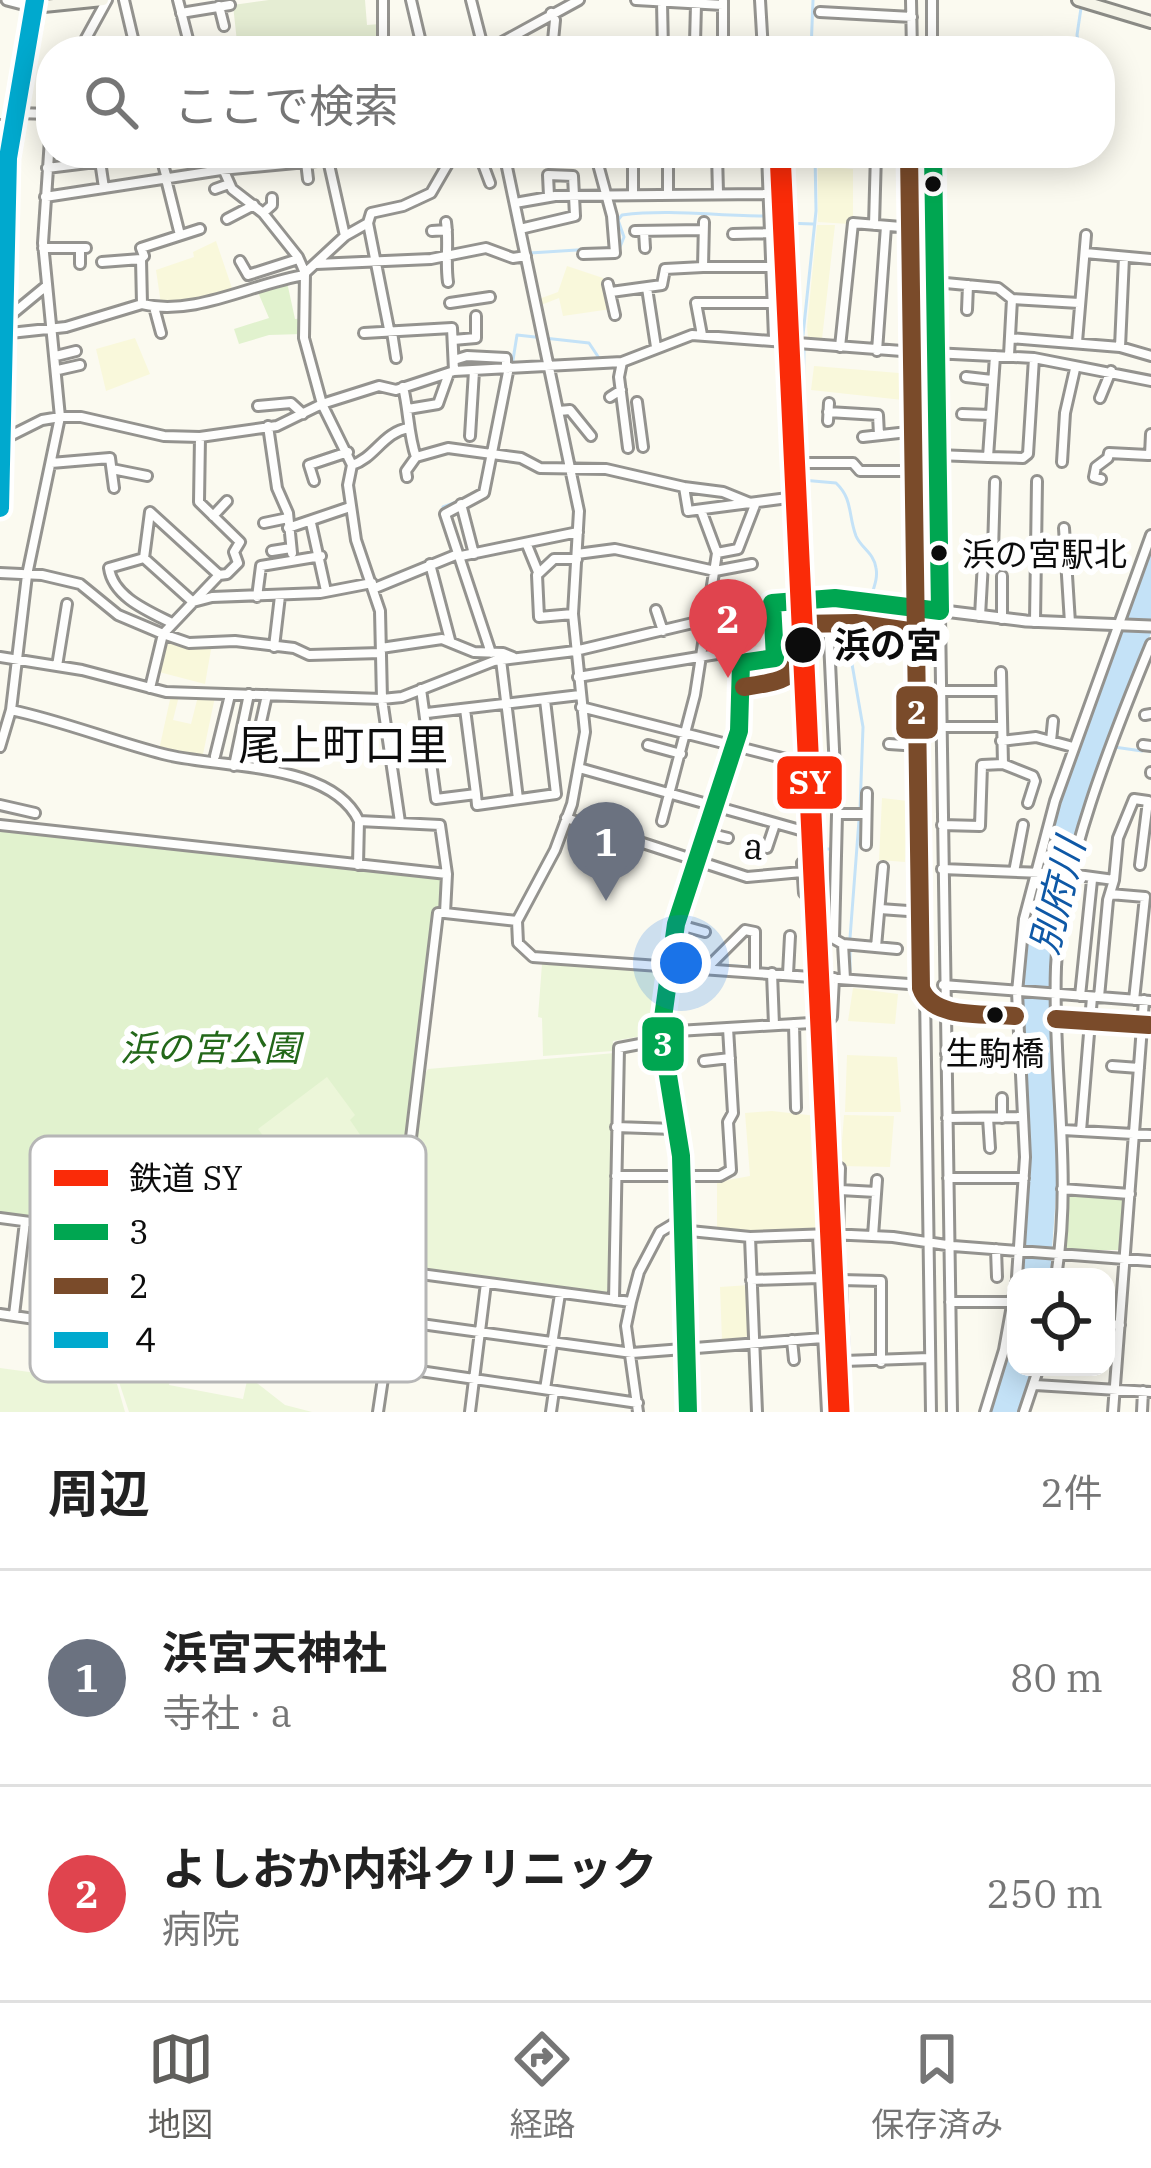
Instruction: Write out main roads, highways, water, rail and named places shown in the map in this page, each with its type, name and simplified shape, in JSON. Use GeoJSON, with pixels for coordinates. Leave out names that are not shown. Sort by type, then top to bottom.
{"type":"FeatureCollection","features":[{"type":"Feature","properties":{"kind":"main road"},"geometry":{"type":"LineString","coordinates":[[0,508],[6,126],[15,113],[34,4],[105,0]]}},
{"type":"Feature","properties":{"kind":"main road"},"geometry":{"type":"LineString","coordinates":[[1078,0],[1151,22]]}},
{"type":"Feature","properties":{"kind":"water","name":"別府川"},"geometry":{"type":"Polygon","coordinates":[[[1151,545],[1151,633],[1097,776],[1067,875],[1052,1034],[1058,1168],[1051,1268],[1020,1268],[1026,1188],[1022,1009],[1031,904],[1104,670],[1151,545]]]}},
{"type":"Feature","properties":{"kind":"water"},"geometry":{"type":"Polygon","coordinates":[[[1007,1349],[1007,1376],[1030,1376],[1019,1412],[987,1412],[1007,1349]]]}},
{"type":"Feature","properties":{"kind":"waterway"},"geometry":{"type":"LineString","coordinates":[[812,36],[813,0]]}},
{"type":"Feature","properties":{"kind":"waterway"},"geometry":{"type":"LineString","coordinates":[[1077,36],[1081,8]]}},
{"type":"Feature","properties":{"kind":"waterway"},"geometry":{"type":"LineString","coordinates":[[803,335],[816,211],[815,168]]}},
{"type":"Feature","properties":{"kind":"waterway"},"geometry":{"type":"LineString","coordinates":[[940,168],[940,277]]}},
{"type":"Feature","properties":{"kind":"waterway"},"geometry":{"type":"LineString","coordinates":[[620,247],[624,237],[618,220],[622,215],[765,216],[765,223],[777,223]]}},
{"type":"Feature","properties":{"kind":"waterway"},"geometry":{"type":"LineString","coordinates":[[785,223],[813,224]]}},
{"type":"Feature","properties":{"kind":"waterway"},"geometry":{"type":"LineString","coordinates":[[530,253],[608,248]]}},
{"type":"Feature","properties":{"kind":"waterway"},"geometry":{"type":"LineString","coordinates":[[940,287],[941,349]]}},
{"type":"Feature","properties":{"kind":"waterway"},"geometry":{"type":"LineString","coordinates":[[513,360],[517,335],[589,343],[599,358]]}},
{"type":"Feature","properties":{"kind":"waterway"},"geometry":{"type":"LineString","coordinates":[[804,349],[802,480],[836,483],[845,495],[856,536],[875,563],[871,597]]}},
{"type":"Feature","properties":{"kind":"waterway"},"geometry":{"type":"LineString","coordinates":[[1094,366],[1151,377]]}},
{"type":"Feature","properties":{"kind":"waterway"},"geometry":{"type":"LineString","coordinates":[[489,448],[495,422]]}},
{"type":"Feature","properties":{"kind":"waterway"},"geometry":{"type":"LineString","coordinates":[[443,507],[470,497]]}},
{"type":"Feature","properties":{"kind":"waterway"},"geometry":{"type":"LineString","coordinates":[[860,810],[863,727],[852,664],[866,604]]}},
{"type":"Feature","properties":{"kind":"waterway"},"geometry":{"type":"LineString","coordinates":[[1114,747],[1142,751]]}},
{"type":"Feature","properties":{"kind":"waterway"},"geometry":{"type":"LineString","coordinates":[[850,938],[859,820]]}},
{"type":"Feature","properties":{"kind":"waterway"},"geometry":{"type":"LineString","coordinates":[[817,849],[831,849]]}},
{"type":"Feature","properties":{"kind":"waterway"},"geometry":{"type":"LineString","coordinates":[[850,952],[850,970]]}},
{"type":"Feature","properties":{"kind":"waterway"},"geometry":{"type":"LineString","coordinates":[[680,962],[703,964]]}},
{"type":"Feature","properties":{"kind":"waterway"},"geometry":{"type":"LineString","coordinates":[[718,965],[749,967]]}},
{"type":"Feature","properties":{"kind":"waterway"},"geometry":{"type":"LineString","coordinates":[[761,969],[784,970]]}},
{"type":"Feature","properties":{"kind":"waterway"},"geometry":{"type":"LineString","coordinates":[[1065,1250],[1117,1254]]}},
{"type":"Feature","properties":{"kind":"waterway"},"geometry":{"type":"LineString","coordinates":[[1131,1255],[1151,1256]]}},
{"type":"Feature","properties":{"kind":"waterway"},"geometry":{"type":"LineString","coordinates":[[1043,1381],[1069,1383]]}},
{"type":"Feature","properties":{"kind":"rail line","name":"SY"},"geometry":{"type":"LineString","coordinates":[[781,168],[839,1412]]}},
{"type":"Feature","properties":{"kind":"place","name":"浜の宮駅北"},"geometry":{"type":"Point","coordinates":[939,553]}},
{"type":"Feature","properties":{"kind":"place","name":"浜の宮"},"geometry":{"type":"Point","coordinates":[803,645]}},
{"type":"Feature","properties":{"kind":"place","name":"よしおか内科クリニック"},"geometry":{"type":"Point","coordinates":[728,678]}},
{"type":"Feature","properties":{"kind":"place","name":"浜宮天神社"},"geometry":{"type":"Point","coordinates":[606,901]}},
{"type":"Feature","properties":{"kind":"place","name":"生駒橋"},"geometry":{"type":"Point","coordinates":[995,1015]}},
{"type":"Feature","properties":{"kind":"district","name":"尾上町口里"},"geometry":{"type":"Point","coordinates":[343,745]}},
{"type":"Feature","properties":{"kind":"park label","name":"浜の宮公園"},"geometry":{"type":"Point","coordinates":[210,1048]}}]}
